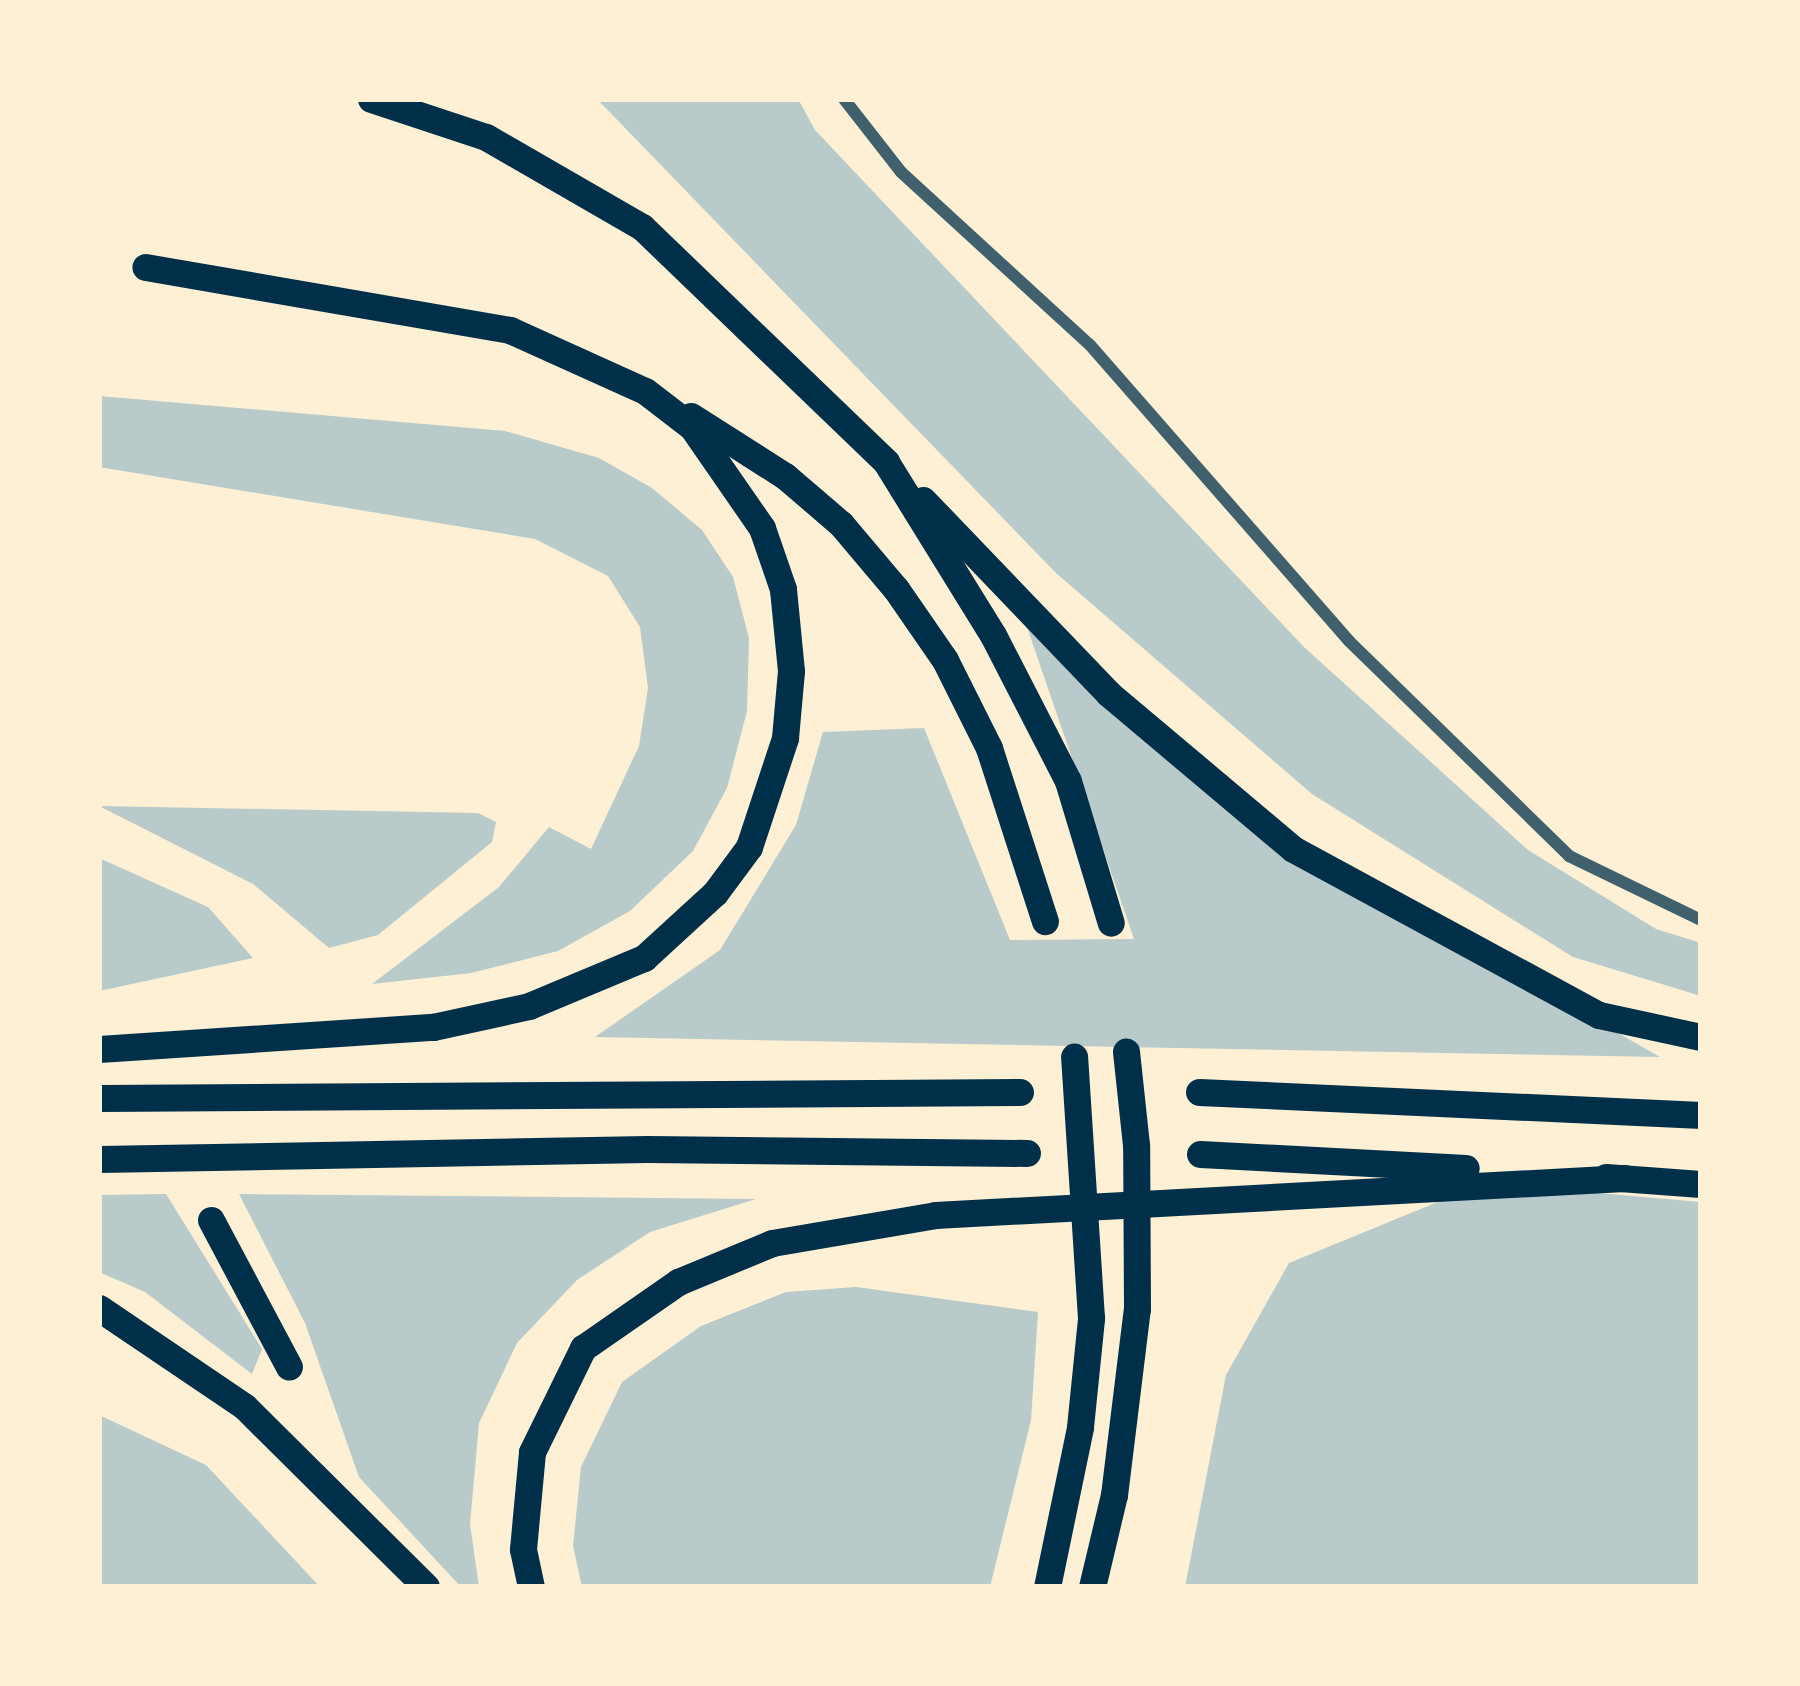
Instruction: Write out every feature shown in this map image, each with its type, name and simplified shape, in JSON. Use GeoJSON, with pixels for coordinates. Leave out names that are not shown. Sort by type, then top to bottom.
{"type":"FeatureCollection","features":[{"type":"Feature","properties":{"kind":"highway"},"geometry":{"type":"LineString","coordinates":[[371,99],[485,137],[642,227],[886,462],[1109,694],[1293,849],[1599,1015],[1701,1036]]}},
{"type":"Feature","properties":{"kind":"highway"},"geometry":{"type":"LineString","coordinates":[[145,267],[510,330],[645,391],[785,476],[841,524],[896,589],[945,660],[989,748],[1045,921]]}},
{"type":"Feature","properties":{"kind":"highway"},"geometry":{"type":"LineString","coordinates":[[99,1049],[433,1027],[529,1006],[644,958],[715,893],[749,847],[785,738],[791,671],[783,589],[762,528],[730,471],[692,427],[645,391]]}},
{"type":"Feature","properties":{"kind":"highway"},"geometry":{"type":"LineString","coordinates":[[886,462],[993,635],[1068,781],[1111,923]]}},
{"type":"Feature","properties":{"kind":"highway"},"geometry":{"type":"LineString","coordinates":[[1092,1587],[1114,1495],[1136,1309],[1136,1145],[1126,1052]]}},
{"type":"Feature","properties":{"kind":"highway"},"geometry":{"type":"LineString","coordinates":[[1047,1587],[1080,1427],[1091,1318],[1074,1057]]}},
{"type":"Feature","properties":{"kind":"highway"},"geometry":{"type":"LineString","coordinates":[[99,1098],[1020,1092]]}},
{"type":"Feature","properties":{"kind":"highway"},"geometry":{"type":"LineString","coordinates":[[1199,1093],[1701,1115]]}},
{"type":"Feature","properties":{"kind":"highway"},"geometry":{"type":"LineString","coordinates":[[99,1159],[647,1149],[1027,1153]]}},
{"type":"Feature","properties":{"kind":"highway"},"geometry":{"type":"LineString","coordinates":[[1200,1154],[1701,1184]]}},
{"type":"Feature","properties":{"kind":"highway"},"geometry":{"type":"LineString","coordinates":[[531,1587],[523,1550],[532,1452],[583,1348],[678,1282],[772,1243],[935,1215],[1624,1178]]}},
{"type":"Feature","properties":{"kind":"highway"},"geometry":{"type":"LineString","coordinates":[[211,1220],[289,1367]]}},
{"type":"Feature","properties":{"kind":"highway"},"geometry":{"type":"LineString","coordinates":[[99,1308],[245,1407],[426,1587]]}},
{"type":"Feature","properties":{"kind":"street"},"geometry":{"type":"LineString","coordinates":[[844,99],[901,172],[1090,345],[1348,640],[1569,856],[1701,920]]}},
{"type":"Feature","properties":{"kind":"shaded area"},"geometry":{"type":"Polygon","coordinates":[[[597,99],[798,99],[815,130],[1304,647],[1528,850],[1656,929],[1701,943],[1701,996],[1573,957],[1312,794],[1056,573],[597,99]]]}},
{"type":"Feature","properties":{"kind":"shaded area"},"geometry":{"type":"Polygon","coordinates":[[[99,396],[505,431],[599,458],[652,488],[702,530],[733,577],[749,638],[747,711],[727,788],[693,851],[630,911],[558,951],[471,973],[372,984],[499,887],[549,827],[591,849],[639,746],[648,688],[640,627],[608,576],[535,539],[99,467],[99,396]]]}},
{"type":"Feature","properties":{"kind":"shaded area"},"geometry":{"type":"Polygon","coordinates":[[[1017,598],[1149,728],[1377,895],[1660,1057],[595,1037],[720,950],[796,825],[823,732],[924,728],[1010,940],[1134,939],[1017,598]]]}},
{"type":"Feature","properties":{"kind":"shaded area"},"geometry":{"type":"Polygon","coordinates":[[[99,806],[478,813],[496,822],[492,842],[378,935],[329,948],[253,884],[99,806]]]}},
{"type":"Feature","properties":{"kind":"shaded area"},"geometry":{"type":"Polygon","coordinates":[[[99,858],[208,907],[253,958],[99,991],[99,858]]]}},
{"type":"Feature","properties":{"kind":"shaded area"},"geometry":{"type":"Polygon","coordinates":[[[1484,1183],[1701,1202],[1701,1587],[1185,1587],[1226,1375],[1289,1263],[1484,1183]]]}},
{"type":"Feature","properties":{"kind":"shaded area"},"geometry":{"type":"Polygon","coordinates":[[[166,1194],[262,1349],[252,1374],[145,1292],[99,1272],[99,1195],[166,1194]]]}},
{"type":"Feature","properties":{"kind":"shaded area"},"geometry":{"type":"Polygon","coordinates":[[[239,1194],[756,1199],[650,1232],[577,1280],[517,1343],[479,1423],[470,1524],[479,1587],[461,1587],[359,1477],[305,1323],[239,1194]]]}},
{"type":"Feature","properties":{"kind":"shaded area"},"geometry":{"type":"Polygon","coordinates":[[[856,1287],[1038,1312],[1031,1420],[990,1587],[582,1587],[573,1546],[581,1467],[622,1382],[701,1326],[786,1292],[856,1287]]]}},
{"type":"Feature","properties":{"kind":"shaded area"},"geometry":{"type":"Polygon","coordinates":[[[99,1415],[206,1465],[320,1587],[99,1587],[99,1415]]]}}]}
